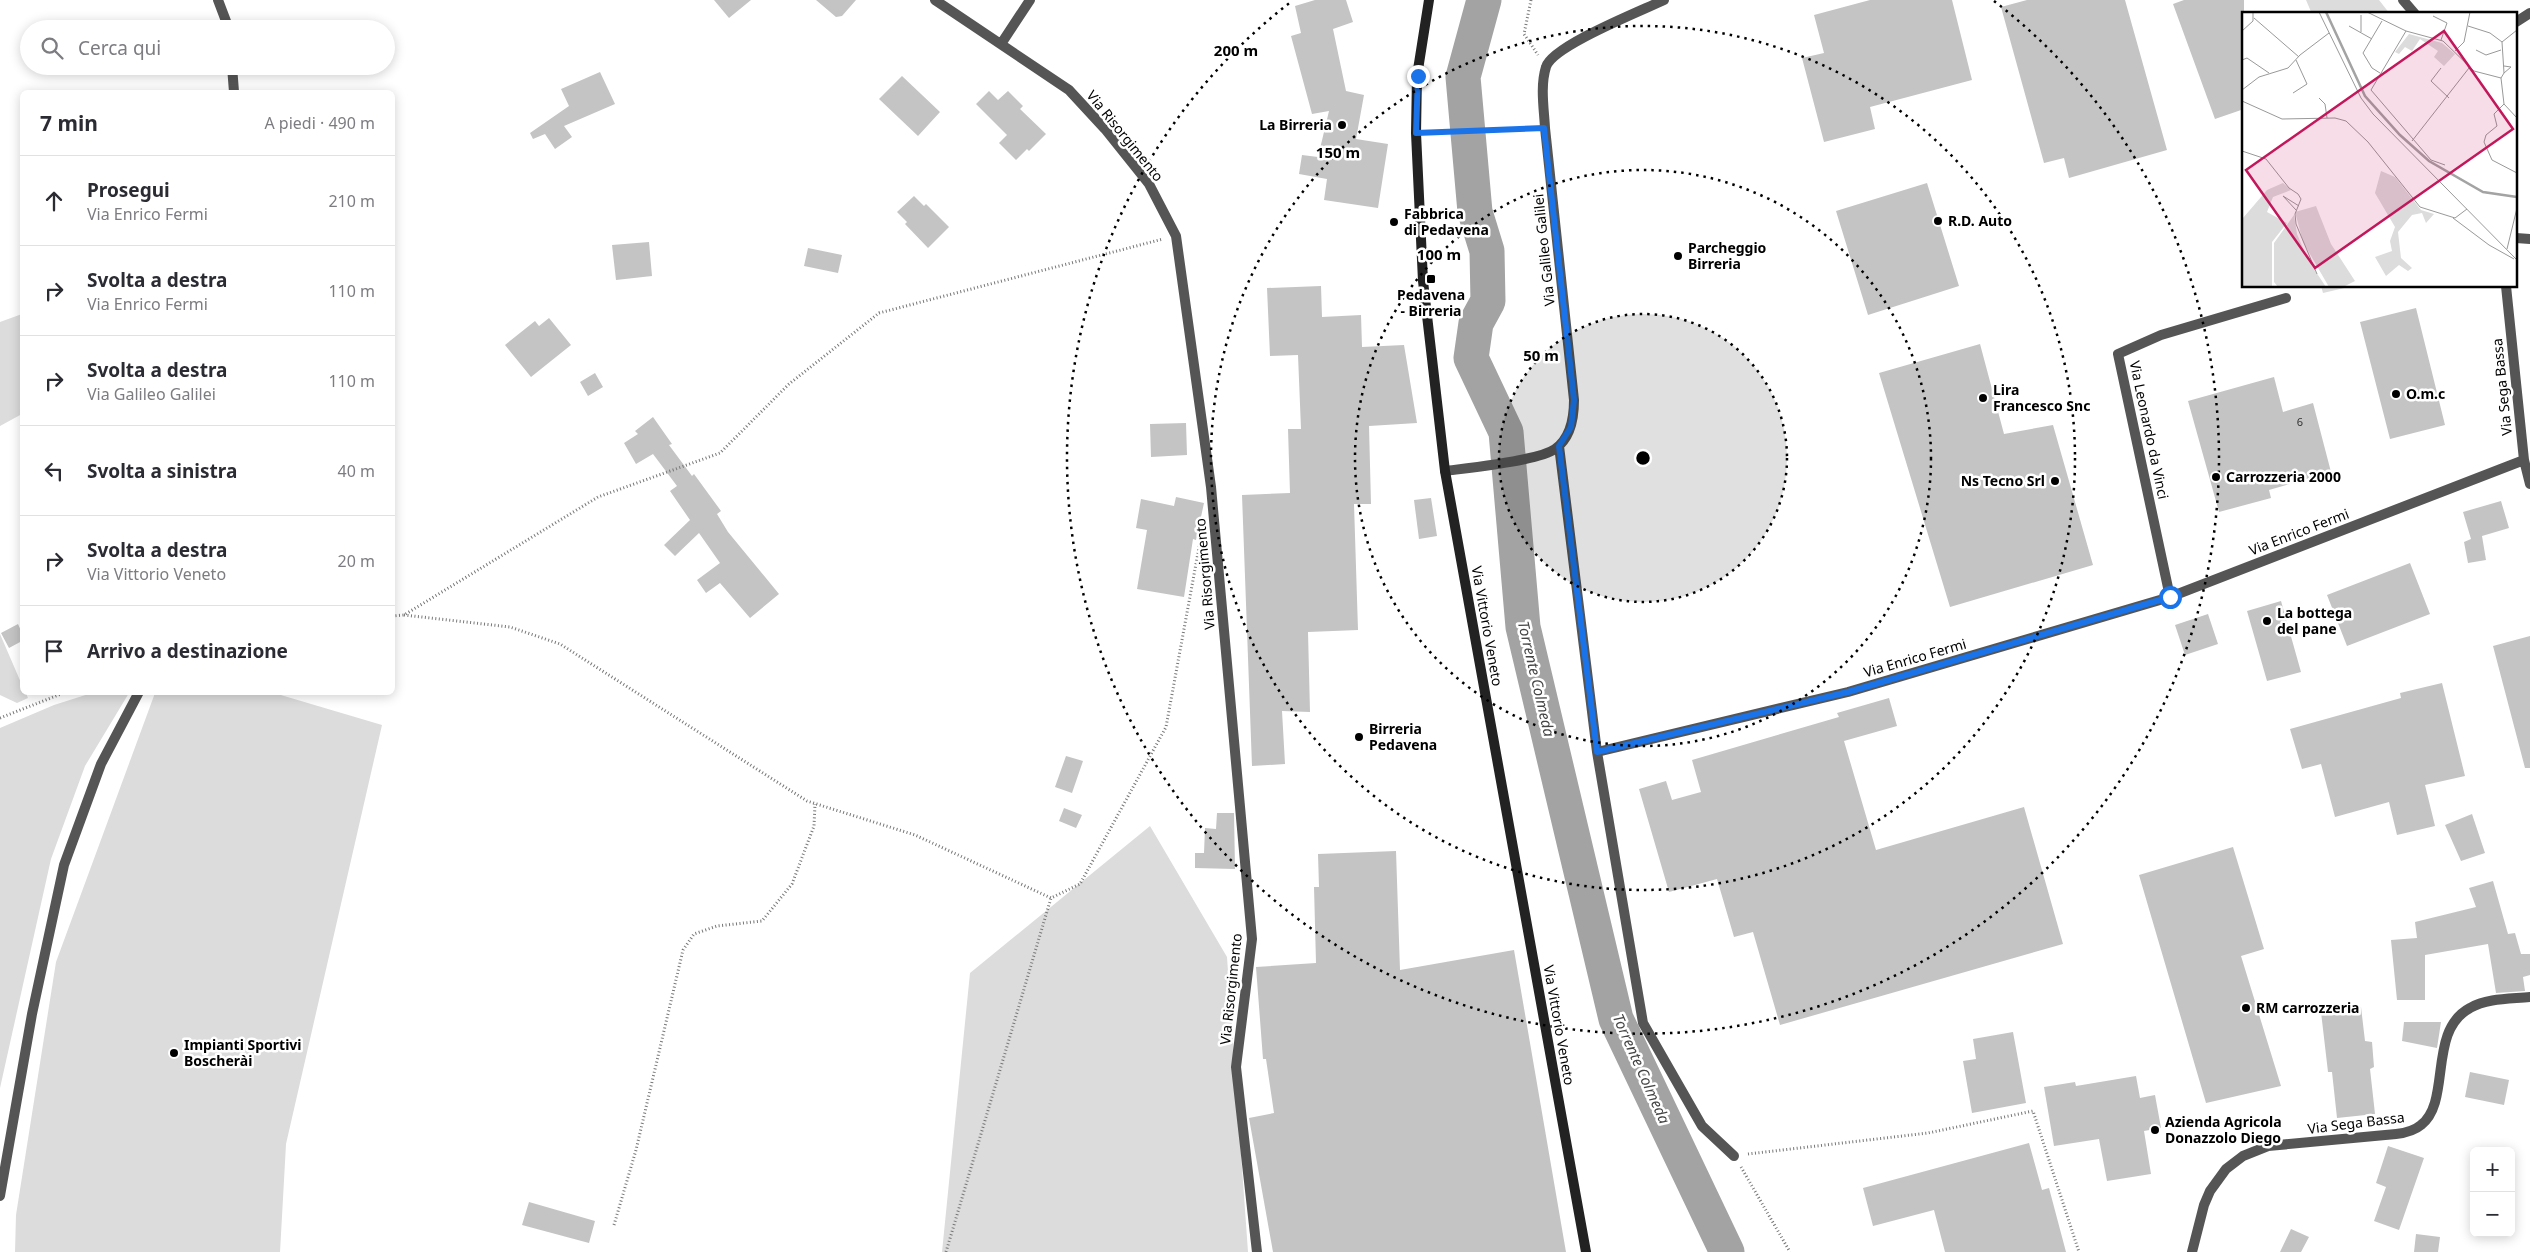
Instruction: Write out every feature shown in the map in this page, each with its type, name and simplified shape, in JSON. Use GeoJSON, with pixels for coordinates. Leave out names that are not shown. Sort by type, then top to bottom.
{"type":"FeatureCollection","features":[{"type":"Feature","properties":{"kind":"main road","name":"Via Vittorio Veneto"},"geometry":{"type":"LineString","coordinates":[[1429,0],[1418,76],[1416,133],[1423,281],[1445,471],[1586,1252]]}},
{"type":"Feature","properties":{"kind":"street"},"geometry":{"type":"LineString","coordinates":[[218,0],[226,20]]}},
{"type":"Feature","properties":{"kind":"street","name":"Via Risorgimento"},"geometry":{"type":"LineString","coordinates":[[935,0],[1069,90],[1149,184],[1176,236],[1211,487],[1252,939],[1236,1067],[1258,1252]]}},
{"type":"Feature","properties":{"kind":"street"},"geometry":{"type":"LineString","coordinates":[[1001,44],[1030,0]]}},
{"type":"Feature","properties":{"kind":"street"},"geometry":{"type":"LineString","coordinates":[[1546,66],[1559,52],[1664,0]]}},
{"type":"Feature","properties":{"kind":"street"},"geometry":{"type":"LineString","coordinates":[[2403,0],[2413,12]]}},
{"type":"Feature","properties":{"kind":"street"},"geometry":{"type":"LineString","coordinates":[[2518,21],[2530,13]]}},
{"type":"Feature","properties":{"kind":"street","name":"Via Galileo Galilei"},"geometry":{"type":"LineString","coordinates":[[1546,66],[1543,90],[1544,128],[1574,400],[1571,427],[1559,446]]}},
{"type":"Feature","properties":{"kind":"street"},"geometry":{"type":"LineString","coordinates":[[233,75],[234,90]]}},
{"type":"Feature","properties":{"kind":"street","name":"Via Sega Bassa"},"geometry":{"type":"LineString","coordinates":[[2506,288],[2524,460],[2530,484]]}},
{"type":"Feature","properties":{"kind":"street","name":"Via Leonardo da Vinci"},"geometry":{"type":"LineString","coordinates":[[2170,597],[2118,354],[2161,335],[2286,298]]}},
{"type":"Feature","properties":{"kind":"street"},"geometry":{"type":"LineString","coordinates":[[1445,471],[1542,455],[1559,446],[1597,752],[1643,1023],[1702,1126],[1734,1156]]}},
{"type":"Feature","properties":{"kind":"street","name":"Via Enrico Fermi"},"geometry":{"type":"LineString","coordinates":[[1597,752],[1848,692],[2170,597],[2524,460]]}},
{"type":"Feature","properties":{"kind":"street"},"geometry":{"type":"LineString","coordinates":[[0,1196],[32,1014],[64,865],[101,764],[137,695]]}},
{"type":"Feature","properties":{"kind":"street","name":"Via Sega Bassa"},"geometry":{"type":"LineString","coordinates":[[2192,1252],[2210,1191],[2234,1162],[2268,1146],[2396,1134],[2415,1130],[2423,1124],[2433,1108],[2446,1037],[2464,1011],[2483,1002],[2530,997]]}},
{"type":"Feature","properties":{"kind":"path"},"geometry":{"type":"LineString","coordinates":[[1532,0],[1524,34],[1546,66]]}},
{"type":"Feature","properties":{"kind":"path"},"geometry":{"type":"LineString","coordinates":[[1416,133],[1544,128]]}},
{"type":"Feature","properties":{"kind":"path"},"geometry":{"type":"LineString","coordinates":[[404,616],[598,497],[720,453],[789,384],[879,313],[1176,236]]}},
{"type":"Feature","properties":{"kind":"path"},"geometry":{"type":"LineString","coordinates":[[946,1252],[1050,898],[1080,884],[1166,727],[1202,535]]}},
{"type":"Feature","properties":{"kind":"path"},"geometry":{"type":"LineString","coordinates":[[395,616],[510,627],[560,644],[807,801],[915,835],[1050,898]]}},
{"type":"Feature","properties":{"kind":"path"},"geometry":{"type":"LineString","coordinates":[[0,718],[58,695]]}},
{"type":"Feature","properties":{"kind":"path"},"geometry":{"type":"LineString","coordinates":[[614,1225],[636,1150],[683,950],[694,934],[717,926],[762,920],[792,884],[814,826],[815,804]]}},
{"type":"Feature","properties":{"kind":"path"},"geometry":{"type":"LineString","coordinates":[[1790,1252],[1734,1156],[1928,1133],[2033,1111],[2079,1252]]}},
{"type":"Feature","properties":{"kind":"shaded area"},"geometry":{"type":"Polygon","coordinates":[[[2306,0],[2379,0],[2388,12],[2311,12],[2306,0]]]}},
{"type":"Feature","properties":{"kind":"shaded area"},"geometry":{"type":"Polygon","coordinates":[[[2322,288],[2344,288],[2323,293],[2322,288]]]}},
{"type":"Feature","properties":{"kind":"shaded area"},"geometry":{"type":"Polygon","coordinates":[[[20,315],[20,415],[0,426],[0,322],[20,315]]]}},
{"type":"Feature","properties":{"kind":"shaded area"},"geometry":{"type":"Polygon","coordinates":[[[0,634],[20,680],[20,695],[27,695],[28,698],[17,703],[0,695],[0,634]]]}},
{"type":"Feature","properties":{"kind":"shaded area"},"geometry":{"type":"Polygon","coordinates":[[[86,695],[128,695],[85,766],[51,859],[0,1088],[0,728],[54,705],[86,695]]]}},
{"type":"Feature","properties":{"kind":"shaded area","name":"Impianti Sportivi Boscherài"},"geometry":{"type":"Polygon","coordinates":[[[154,695],[281,695],[382,725],[286,1144],[280,1252],[15,1252],[16,1215],[56,962],[154,695]]]}},
{"type":"Feature","properties":{"kind":"shaded area"},"geometry":{"type":"Polygon","coordinates":[[[1150,826],[1227,957],[1248,1252],[942,1252],[970,973],[1150,826]]]}},
{"type":"Feature","properties":{"kind":"building"},"geometry":{"type":"Polygon","coordinates":[[[714,0],[751,0],[729,18],[714,0]]]}},
{"type":"Feature","properties":{"kind":"building"},"geometry":{"type":"Polygon","coordinates":[[[816,0],[856,0],[842,16],[836,17],[816,0]]]}},
{"type":"Feature","properties":{"kind":"building"},"geometry":{"type":"Polygon","coordinates":[[[1315,0],[1346,0],[1353,22],[1333,29],[1346,91],[1364,95],[1356,139],[1388,144],[1378,208],[1324,200],[1327,179],[1299,174],[1302,155],[1318,157],[1329,111],[1312,114],[1291,36],[1301,33],[1295,6],[1315,0]]]}},
{"type":"Feature","properties":{"kind":"building"},"geometry":{"type":"Polygon","coordinates":[[[1870,0],[1952,0],[1972,80],[1870,107],[1875,129],[1824,142],[1802,58],[1824,53],[1814,15],[1870,0]]]}},
{"type":"Feature","properties":{"kind":"building"},"geometry":{"type":"Polygon","coordinates":[[[2027,0],[2125,0],[2167,150],[2069,178],[2064,158],[2044,163],[2001,7],[2027,0]]]}},
{"type":"Feature","properties":{"kind":"building"},"geometry":{"type":"Polygon","coordinates":[[[2184,0],[2244,0],[2244,12],[2242,12],[2242,110],[2215,119],[2173,4],[2184,0]]]}},
{"type":"Feature","properties":{"kind":"building"},"geometry":{"type":"Polygon","coordinates":[[[600,72],[615,104],[564,126],[572,137],[555,149],[545,134],[533,139],[530,133],[569,106],[561,89],[600,72]]]}},
{"type":"Feature","properties":{"kind":"building"},"geometry":{"type":"Polygon","coordinates":[[[902,76],[940,112],[918,136],[879,99],[902,76]]]}},
{"type":"Feature","properties":{"kind":"building"},"geometry":{"type":"Polygon","coordinates":[[[989,91],[998,100],[1008,91],[1023,106],[1020,109],[1046,134],[1029,151],[1027,149],[1016,160],[999,143],[1007,135],[976,104],[989,91]]]}},
{"type":"Feature","properties":{"kind":"building"},"geometry":{"type":"Polygon","coordinates":[[[1927,183],[1959,286],[1868,315],[1836,211],[1927,183]]]}},
{"type":"Feature","properties":{"kind":"building"},"geometry":{"type":"Polygon","coordinates":[[[914,196],[924,206],[926,204],[949,227],[928,248],[905,224],[907,222],[897,212],[914,196]]]}},
{"type":"Feature","properties":{"kind":"building"},"geometry":{"type":"Polygon","coordinates":[[[649,242],[652,276],[616,280],[612,245],[649,242]]]}},
{"type":"Feature","properties":{"kind":"building"},"geometry":{"type":"Polygon","coordinates":[[[808,248],[842,255],[838,273],[804,266],[808,248]]]}},
{"type":"Feature","properties":{"kind":"building"},"geometry":{"type":"Polygon","coordinates":[[[1321,286],[1322,317],[1361,315],[1362,347],[1404,345],[1417,423],[1369,426],[1371,504],[1354,504],[1358,630],[1308,632],[1310,712],[1282,711],[1285,764],[1252,766],[1242,495],[1290,493],[1288,429],[1301,429],[1298,355],[1270,356],[1267,288],[1321,286]]]}},
{"type":"Feature","properties":{"kind":"building"},"geometry":{"type":"Polygon","coordinates":[[[2416,308],[2445,425],[2390,439],[2360,322],[2416,308]]]}},
{"type":"Feature","properties":{"kind":"building"},"geometry":{"type":"Polygon","coordinates":[[[549,318],[571,345],[531,377],[505,345],[535,321],[539,326],[549,318]]]}},
{"type":"Feature","properties":{"kind":"building"},"geometry":{"type":"Polygon","coordinates":[[[1980,344],[2004,434],[2053,425],[2093,565],[1950,607],[1879,373],[1980,344]]]}},
{"type":"Feature","properties":{"kind":"building"},"geometry":{"type":"Polygon","coordinates":[[[595,373],[603,387],[588,396],[580,382],[595,373]]]}},
{"type":"Feature","properties":{"kind":"building"},"geometry":{"type":"Polygon","coordinates":[[[2274,377],[2283,412],[2313,403],[2331,472],[2269,490],[2271,498],[2219,512],[2188,401],[2274,377]]]}},
{"type":"Feature","properties":{"kind":"building"},"geometry":{"type":"Polygon","coordinates":[[[653,417],[672,444],[669,445],[692,476],[694,474],[721,511],[717,514],[728,532],[779,594],[750,618],[720,583],[706,593],[697,580],[720,563],[699,533],[675,556],[664,545],[690,520],[670,491],[677,486],[653,454],[636,464],[624,443],[638,434],[635,431],[653,417]]]}},
{"type":"Feature","properties":{"kind":"building"},"geometry":{"type":"Polygon","coordinates":[[[1186,423],[1187,455],[1151,457],[1150,424],[1186,423]]]}},
{"type":"Feature","properties":{"kind":"building"},"geometry":{"type":"Polygon","coordinates":[[[1176,497],[1204,503],[1196,540],[1193,539],[1184,597],[1137,589],[1147,530],[1136,528],[1141,499],[1174,506],[1176,497]]]}},
{"type":"Feature","properties":{"kind":"building"},"geometry":{"type":"Polygon","coordinates":[[[1431,498],[1437,536],[1419,539],[1414,500],[1431,498]]]}},
{"type":"Feature","properties":{"kind":"building"},"geometry":{"type":"Polygon","coordinates":[[[2501,501],[2509,528],[2482,536],[2486,560],[2468,563],[2464,542],[2471,539],[2463,512],[2501,501]]]}},
{"type":"Feature","properties":{"kind":"building"},"geometry":{"type":"Polygon","coordinates":[[[2410,563],[2430,614],[2347,646],[2327,595],[2410,563]]]}},
{"type":"Feature","properties":{"kind":"building"},"geometry":{"type":"Polygon","coordinates":[[[2281,601],[2301,672],[2267,681],[2247,611],[2281,601]]]}},
{"type":"Feature","properties":{"kind":"building"},"geometry":{"type":"Polygon","coordinates":[[[2208,614],[2218,644],[2185,655],[2175,625],[2208,614]]]}},
{"type":"Feature","properties":{"kind":"building"},"geometry":{"type":"Polygon","coordinates":[[[18,624],[20,642],[9,648],[1,633],[18,624]]]}},
{"type":"Feature","properties":{"kind":"building"},"geometry":{"type":"Polygon","coordinates":[[[2530,636],[2530,768],[2525,768],[2493,646],[2530,636]]]}},
{"type":"Feature","properties":{"kind":"building"},"geometry":{"type":"Polygon","coordinates":[[[2442,683],[2465,776],[2425,785],[2435,826],[2397,835],[2389,802],[2335,817],[2321,764],[2302,769],[2290,729],[2401,698],[2400,693],[2442,683]]]}},
{"type":"Feature","properties":{"kind":"building"},"geometry":{"type":"Polygon","coordinates":[[[1889,698],[1897,726],[1844,741],[1876,850],[2024,807],[2063,944],[1780,1025],[1753,932],[1734,937],[1717,879],[1669,892],[1639,789],[1666,781],[1672,800],[1701,792],[1692,760],[1839,717],[1837,713],[1889,698]]]}},
{"type":"Feature","properties":{"kind":"building"},"geometry":{"type":"Polygon","coordinates":[[[1066,756],[1083,761],[1072,793],[1055,787],[1066,756]]]}},
{"type":"Feature","properties":{"kind":"building"},"geometry":{"type":"Polygon","coordinates":[[[1064,808],[1082,815],[1076,828],[1059,821],[1064,808]]]}},
{"type":"Feature","properties":{"kind":"building"},"geometry":{"type":"Polygon","coordinates":[[[1217,813],[1234,813],[1235,869],[1195,868],[1195,853],[1204,853],[1205,828],[1216,829],[1217,813]]]}},
{"type":"Feature","properties":{"kind":"building"},"geometry":{"type":"Polygon","coordinates":[[[2472,814],[2485,853],[2461,861],[2445,825],[2472,814]]]}},
{"type":"Feature","properties":{"kind":"building"},"geometry":{"type":"Polygon","coordinates":[[[2233,847],[2264,949],[2241,956],[2281,1086],[2206,1103],[2139,875],[2233,847]]]}},
{"type":"Feature","properties":{"kind":"building"},"geometry":{"type":"Polygon","coordinates":[[[1396,851],[1400,970],[1514,950],[1566,1252],[1273,1252],[1249,1118],[1274,1113],[1266,1059],[1263,1059],[1256,967],[1316,963],[1314,887],[1319,887],[1318,854],[1396,851]]]}},
{"type":"Feature","properties":{"kind":"building"},"geometry":{"type":"Polygon","coordinates":[[[2493,881],[2508,934],[2515,933],[2521,954],[2530,954],[2530,975],[2523,977],[2525,991],[2496,993],[2488,944],[2425,955],[2425,1000],[2397,1000],[2391,940],[2417,938],[2415,922],[2476,907],[2469,888],[2493,881]]]}},
{"type":"Feature","properties":{"kind":"building"},"geometry":{"type":"Polygon","coordinates":[[[2361,1007],[2365,1041],[2372,1042],[2374,1067],[2370,1069],[2375,1114],[2337,1118],[2332,1072],[2328,1072],[2321,1012],[2361,1007]]]}},
{"type":"Feature","properties":{"kind":"building"},"geometry":{"type":"Polygon","coordinates":[[[2404,1022],[2441,1022],[2437,1048],[2402,1041],[2404,1022]]]}},
{"type":"Feature","properties":{"kind":"building"},"geometry":{"type":"Polygon","coordinates":[[[2013,1032],[2026,1103],[1972,1113],[1963,1061],[1976,1059],[1973,1039],[2013,1032]]]}},
{"type":"Feature","properties":{"kind":"building"},"geometry":{"type":"Polygon","coordinates":[[[2470,1072],[2509,1080],[2504,1105],[2465,1097],[2470,1072]]]}},
{"type":"Feature","properties":{"kind":"building"},"geometry":{"type":"Polygon","coordinates":[[[2136,1076],[2140,1098],[2155,1095],[2161,1128],[2144,1131],[2151,1174],[2107,1181],[2099,1139],[2054,1146],[2044,1087],[2075,1082],[2076,1086],[2136,1076]]]}},
{"type":"Feature","properties":{"kind":"building"},"geometry":{"type":"Polygon","coordinates":[[[2029,1143],[2042,1190],[2049,1188],[2066,1252],[1945,1252],[1934,1210],[1873,1226],[1863,1188],[2029,1143]]]}},
{"type":"Feature","properties":{"kind":"building"},"geometry":{"type":"Polygon","coordinates":[[[2388,1146],[2424,1158],[2399,1230],[2374,1221],[2386,1187],[2376,1183],[2388,1146]]]}},
{"type":"Feature","properties":{"kind":"building"},"geometry":{"type":"Polygon","coordinates":[[[529,1202],[595,1221],[589,1243],[522,1225],[529,1202]]]}},
{"type":"Feature","properties":{"kind":"building"},"geometry":{"type":"Polygon","coordinates":[[[2291,1229],[2309,1237],[2301,1252],[2280,1252],[2291,1229]]]}},
{"type":"Feature","properties":{"kind":"building"},"geometry":{"type":"Polygon","coordinates":[[[2416,1234],[2440,1237],[2438,1252],[2414,1252],[2416,1234]]]}},
{"type":"Feature","properties":{"kind":"waterway","name":"Torrente Colmeda"},"geometry":{"type":"LineString","coordinates":[[1484,0],[1463,77],[1475,212],[1487,251],[1488,301],[1476,323],[1471,358],[1506,432],[1523,627],[1616,1019],[1727,1252]]}},
{"type":"Feature","properties":{"kind":"place","name":"La Birreria"},"geometry":{"type":"Point","coordinates":[1342,125]}},
{"type":"Feature","properties":{"kind":"place","name":"R.D. Auto"},"geometry":{"type":"Point","coordinates":[1938,221]}},
{"type":"Feature","properties":{"kind":"place","name":"Fabbrica di Pedavena"},"geometry":{"type":"Point","coordinates":[1394,222]}},
{"type":"Feature","properties":{"kind":"place","name":"Parcheggio Birreria"},"geometry":{"type":"Point","coordinates":[1678,256]}},
{"type":"Feature","properties":{"kind":"place","name":"Pedavena - Birreria"},"geometry":{"type":"Point","coordinates":[1431,279]}},
{"type":"Feature","properties":{"kind":"place","name":"O.m.c"},"geometry":{"type":"Point","coordinates":[2396,394]}},
{"type":"Feature","properties":{"kind":"place","name":"Lira Francesco Snc"},"geometry":{"type":"Point","coordinates":[1983,398]}},
{"type":"Feature","properties":{"kind":"place","name":"Carrozzeria 2000"},"geometry":{"type":"Point","coordinates":[2216,477]}},
{"type":"Feature","properties":{"kind":"place","name":"Ns Tecno Srl"},"geometry":{"type":"Point","coordinates":[2055,481]}},
{"type":"Feature","properties":{"kind":"place","name":"La bottega del pane"},"geometry":{"type":"Point","coordinates":[2267,621]}},
{"type":"Feature","properties":{"kind":"place","name":"Birreria Pedavena"},"geometry":{"type":"Point","coordinates":[1359,737]}},
{"type":"Feature","properties":{"kind":"place","name":"RM carrozzeria"},"geometry":{"type":"Point","coordinates":[2246,1008]}},
{"type":"Feature","properties":{"kind":"place","name":"Impianti Sportivi Boscherài"},"geometry":{"type":"Point","coordinates":[174,1053]}},
{"type":"Feature","properties":{"kind":"place","name":"Azienda Agricola Donazzolo Diego"},"geometry":{"type":"Point","coordinates":[2155,1130]}},
{"type":"Feature","properties":{"kind":"route"},"geometry":{"type":"LineString","coordinates":[[1418,76],[1416,133],[1544,128],[1574,400],[1574,419],[1559,446],[1597,752],[1848,692],[2170,597]]}}]}
